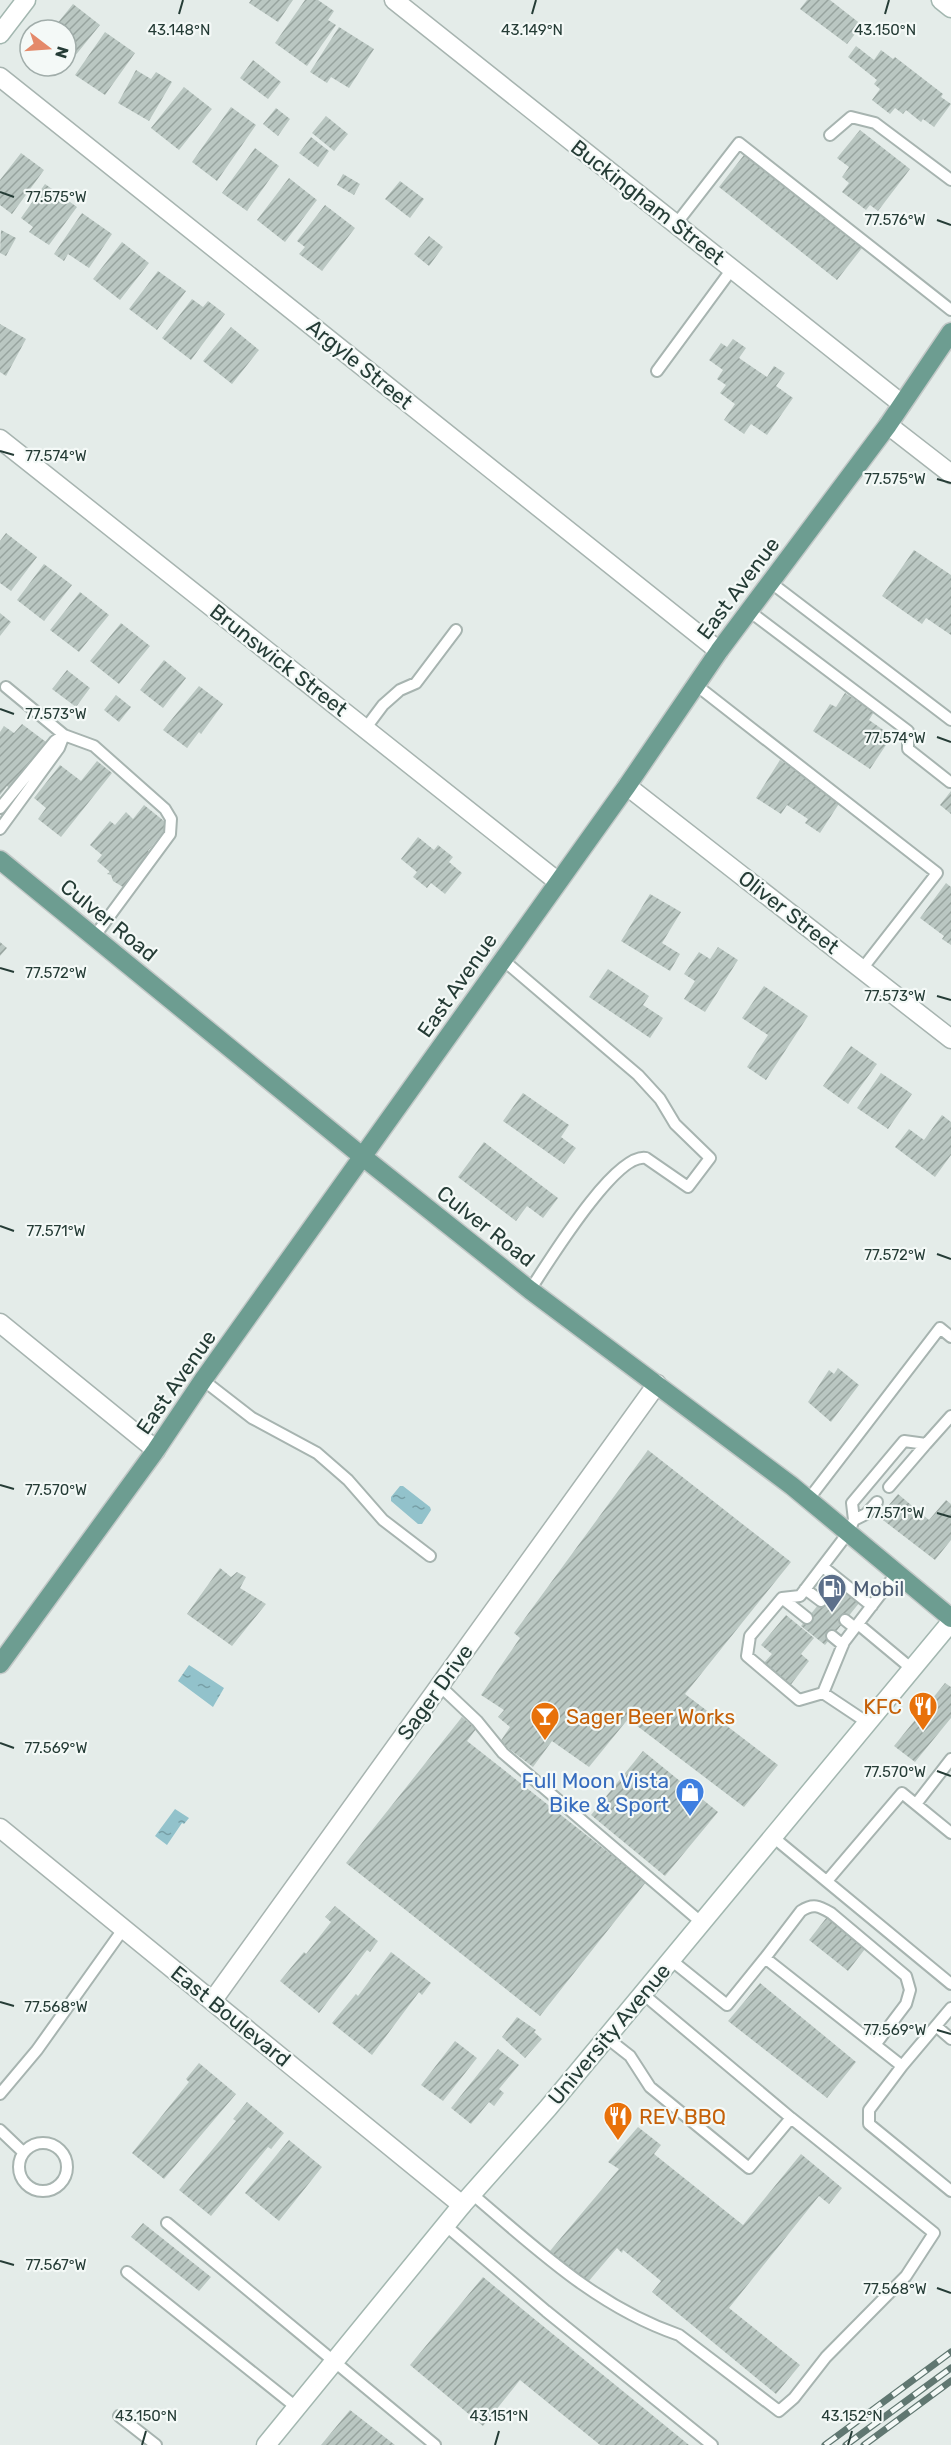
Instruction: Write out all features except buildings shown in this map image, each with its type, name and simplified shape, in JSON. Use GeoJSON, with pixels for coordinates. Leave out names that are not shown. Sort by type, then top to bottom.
{"type":"FeatureCollection","features":[{"type":"Feature","properties":{"kind":"main road","name":"East Avenue"},"geometry":{"type":"LineString","coordinates":[[0,1664],[156,1450],[203,1380],[627,786],[719,651],[888,425],[951,332]]}},
{"type":"Feature","properties":{"kind":"main road","name":"Culver Road"},"geometry":{"type":"LineString","coordinates":[[0,860],[363,1157],[530,1290],[808,1500],[851,1527],[896,1574],[951,1620]]}},
{"type":"Feature","properties":{"kind":"street"},"geometry":{"type":"LineString","coordinates":[[0,34],[26,0]]}},
{"type":"Feature","properties":{"kind":"street","name":"Buckingham Street"},"geometry":{"type":"LineString","coordinates":[[394,0],[902,404]]}},
{"type":"Feature","properties":{"kind":"street"},"geometry":{"type":"LineString","coordinates":[[941,0],[951,8]]}},
{"type":"Feature","properties":{"kind":"street","name":"Argyle Street"},"geometry":{"type":"LineString","coordinates":[[0,77],[719,651]]}},
{"type":"Feature","properties":{"kind":"street"},"geometry":{"type":"LineString","coordinates":[[888,425],[951,474]]}},
{"type":"Feature","properties":{"kind":"street","name":"Brunswick Street"},"geometry":{"type":"LineString","coordinates":[[0,439],[557,881]]}},
{"type":"Feature","properties":{"kind":"street","name":"Oliver Street"},"geometry":{"type":"LineString","coordinates":[[627,786],[951,1039]]}},
{"type":"Feature","properties":{"kind":"street"},"geometry":{"type":"LineString","coordinates":[[0,1323],[156,1450]]}},
{"type":"Feature","properties":{"kind":"street","name":"Sager Drive"},"geometry":{"type":"LineString","coordinates":[[213,2001],[657,1384]]}},
{"type":"Feature","properties":{"kind":"street","name":"University Avenue"},"geometry":{"type":"LineString","coordinates":[[266,2445],[445,2225],[607,2038],[951,1620]]}},
{"type":"Feature","properties":{"kind":"street","name":"East Boulevard"},"geometry":{"type":"LineString","coordinates":[[0,1827],[213,2001],[467,2199]]}},
{"type":"Feature","properties":{"kind":"lane"},"geometry":{"type":"LineString","coordinates":[[830,135],[850,117],[875,123],[951,180]]}},
{"type":"Feature","properties":{"kind":"lane"},"geometry":{"type":"LineString","coordinates":[[676,224],[739,143],[951,310]]}},
{"type":"Feature","properties":{"kind":"lane"},"geometry":{"type":"LineString","coordinates":[[657,371],[732,269]]}},
{"type":"Feature","properties":{"kind":"lane"},"geometry":{"type":"LineString","coordinates":[[770,582],[951,720]]}},
{"type":"Feature","properties":{"kind":"lane"},"geometry":{"type":"LineString","coordinates":[[749,611],[908,732],[908,749],[950,782]]}},
{"type":"Feature","properties":{"kind":"lane"},"geometry":{"type":"LineString","coordinates":[[365,729],[383,705],[400,690],[416,683],[456,630]]}},
{"type":"Feature","properties":{"kind":"lane"},"geometry":{"type":"LineString","coordinates":[[696,685],[937,873],[862,969]]}},
{"type":"Feature","properties":{"kind":"lane"},"geometry":{"type":"LineString","coordinates":[[6,687],[64,735],[94,746],[165,809],[171,819],[170,834],[94,937]]}},
{"type":"Feature","properties":{"kind":"lane"},"geometry":{"type":"LineString","coordinates":[[0,808],[55,741],[64,735]]}},
{"type":"Feature","properties":{"kind":"lane"},"geometry":{"type":"LineString","coordinates":[[0,829],[59,748],[64,735]]}},
{"type":"Feature","properties":{"kind":"lane"},"geometry":{"type":"LineString","coordinates":[[502,959],[638,1076],[660,1100],[675,1124],[710,1158],[688,1187],[640,1156],[619,1169],[599,1190],[530,1290]]}},
{"type":"Feature","properties":{"kind":"lane"},"geometry":{"type":"LineString","coordinates":[[808,1500],[940,1328],[951,1337]]}},
{"type":"Feature","properties":{"kind":"lane"},"geometry":{"type":"LineString","coordinates":[[203,1380],[252,1418],[317,1454],[348,1480],[383,1520],[430,1556]]}},
{"type":"Feature","properties":{"kind":"lane"},"geometry":{"type":"LineString","coordinates":[[889,1487],[951,1416]]}},
{"type":"Feature","properties":{"kind":"lane"},"geometry":{"type":"LineString","coordinates":[[851,1527],[852,1503],[904,1441],[926,1444]]}},
{"type":"Feature","properties":{"kind":"lane"},"geometry":{"type":"LineString","coordinates":[[868,1723],[823,1693],[799,1700],[747,1656],[750,1636],[782,1598],[800,1596],[851,1527],[877,1502]]}},
{"type":"Feature","properties":{"kind":"lane"},"geometry":{"type":"LineString","coordinates":[[823,1567],[872,1606]]}},
{"type":"Feature","properties":{"kind":"lane"},"geometry":{"type":"LineString","coordinates":[[823,1693],[843,1645],[896,1574]]}},
{"type":"Feature","properties":{"kind":"lane"},"geometry":{"type":"LineString","coordinates":[[806,1589],[822,1601]]}},
{"type":"Feature","properties":{"kind":"lane"},"geometry":{"type":"LineString","coordinates":[[782,1598],[807,1618]]}},
{"type":"Feature","properties":{"kind":"lane"},"geometry":{"type":"LineString","coordinates":[[845,1620],[857,1626],[912,1669]]}},
{"type":"Feature","properties":{"kind":"lane"},"geometry":{"type":"LineString","coordinates":[[832,1636],[843,1645]]}},
{"type":"Feature","properties":{"kind":"lane"},"geometry":{"type":"LineString","coordinates":[[440,1686],[477,1721],[503,1753],[702,1923]]}},
{"type":"Feature","properties":{"kind":"lane"},"geometry":{"type":"LineString","coordinates":[[916,1804],[951,1759]]}},
{"type":"Feature","properties":{"kind":"lane"},"geometry":{"type":"LineString","coordinates":[[827,1881],[902,1793],[951,1833]]}},
{"type":"Feature","properties":{"kind":"lane"},"geometry":{"type":"LineString","coordinates":[[773,1837],[951,1984]]}},
{"type":"Feature","properties":{"kind":"lane"},"geometry":{"type":"LineString","coordinates":[[672,1960],[727,2005],[801,1911],[809,1906],[817,1905],[831,1913],[906,1976],[910,1990],[906,2004],[875,2045]]}},
{"type":"Feature","properties":{"kind":"lane"},"geometry":{"type":"LineString","coordinates":[[0,2094],[37,2050],[124,1928]]}},
{"type":"Feature","properties":{"kind":"lane"},"geometry":{"type":"LineString","coordinates":[[765,1958],[902,2066]]}},
{"type":"Feature","properties":{"kind":"lane"},"geometry":{"type":"LineString","coordinates":[[467,2199],[585,2288],[607,2302],[661,2329],[680,2335],[778,2411],[794,2398],[826,2357],[906,2276],[934,2233],[791,2118],[643,1994]]}},
{"type":"Feature","properties":{"kind":"lane"},"geometry":{"type":"LineString","coordinates":[[951,2008],[902,2066],[869,2110],[869,2124],[951,2191]]}},
{"type":"Feature","properties":{"kind":"lane"},"geometry":{"type":"LineString","coordinates":[[936,2026],[951,2039]]}},
{"type":"Feature","properties":{"kind":"lane"},"geometry":{"type":"LineString","coordinates":[[607,2038],[630,2056],[650,2087],[749,2168],[791,2118]]}},
{"type":"Feature","properties":{"kind":"lane"},"geometry":{"type":"LineString","coordinates":[[0,2130],[23,2152]]}},
{"type":"Feature","properties":{"kind":"lane"},"geometry":{"type":"LineString","coordinates":[[37,2143],[53,2144],[65,2157],[67,2165],[63,2181],[51,2190],[36,2191],[29,2187],[23,2182],[18,2167],[23,2152],[37,2143]]}},
{"type":"Feature","properties":{"kind":"lane"},"geometry":{"type":"LineString","coordinates":[[167,2223],[435,2445]]}},
{"type":"Feature","properties":{"kind":"lane"},"geometry":{"type":"LineString","coordinates":[[445,2225],[546,2311],[712,2445]]}},
{"type":"Feature","properties":{"kind":"lane"},"geometry":{"type":"LineString","coordinates":[[127,2272],[296,2407]]}},
{"type":"Feature","properties":{"kind":"lane"},"geometry":{"type":"LineString","coordinates":[[119,2416],[156,2445]]}},
{"type":"Feature","properties":{"kind":"water"},"geometry":{"type":"Polygon","coordinates":[[[400,1486],[430,1507],[431,1510],[422,1524],[418,1524],[391,1501],[391,1497],[400,1486]]]}},
{"type":"Feature","properties":{"kind":"water"},"geometry":{"type":"Polygon","coordinates":[[[189,1665],[224,1688],[213,1707],[178,1681],[189,1665]]]}},
{"type":"Feature","properties":{"kind":"water"},"geometry":{"type":"Polygon","coordinates":[[[175,1809],[189,1818],[184,1824],[182,1823],[167,1845],[155,1836],[175,1809]]]}},
{"type":"Feature","properties":{"kind":"railway"},"geometry":{"type":"LineString","coordinates":[[825,2445],[951,2352]]}},
{"type":"Feature","properties":{"kind":"railway"},"geometry":{"type":"LineString","coordinates":[[846,2445],[951,2368]]}},
{"type":"Feature","properties":{"kind":"railway"},"geometry":{"type":"LineString","coordinates":[[864,2445],[951,2381]]}},
{"type":"Feature","properties":{"kind":"place","name":"Mobil"},"geometry":{"type":"Point","coordinates":[832,1614]}},
{"type":"Feature","properties":{"kind":"place","name":"KFC"},"geometry":{"type":"Point","coordinates":[923,1732]}},
{"type":"Feature","properties":{"kind":"place","name":"Sager Beer Works"},"geometry":{"type":"Point","coordinates":[545,1742]}},
{"type":"Feature","properties":{"kind":"place","name":"Full Moon Vista Bike & Sport"},"geometry":{"type":"Point","coordinates":[690,1818]}},
{"type":"Feature","properties":{"kind":"place","name":"REV BBQ"},"geometry":{"type":"Point","coordinates":[618,2142]}}]}
